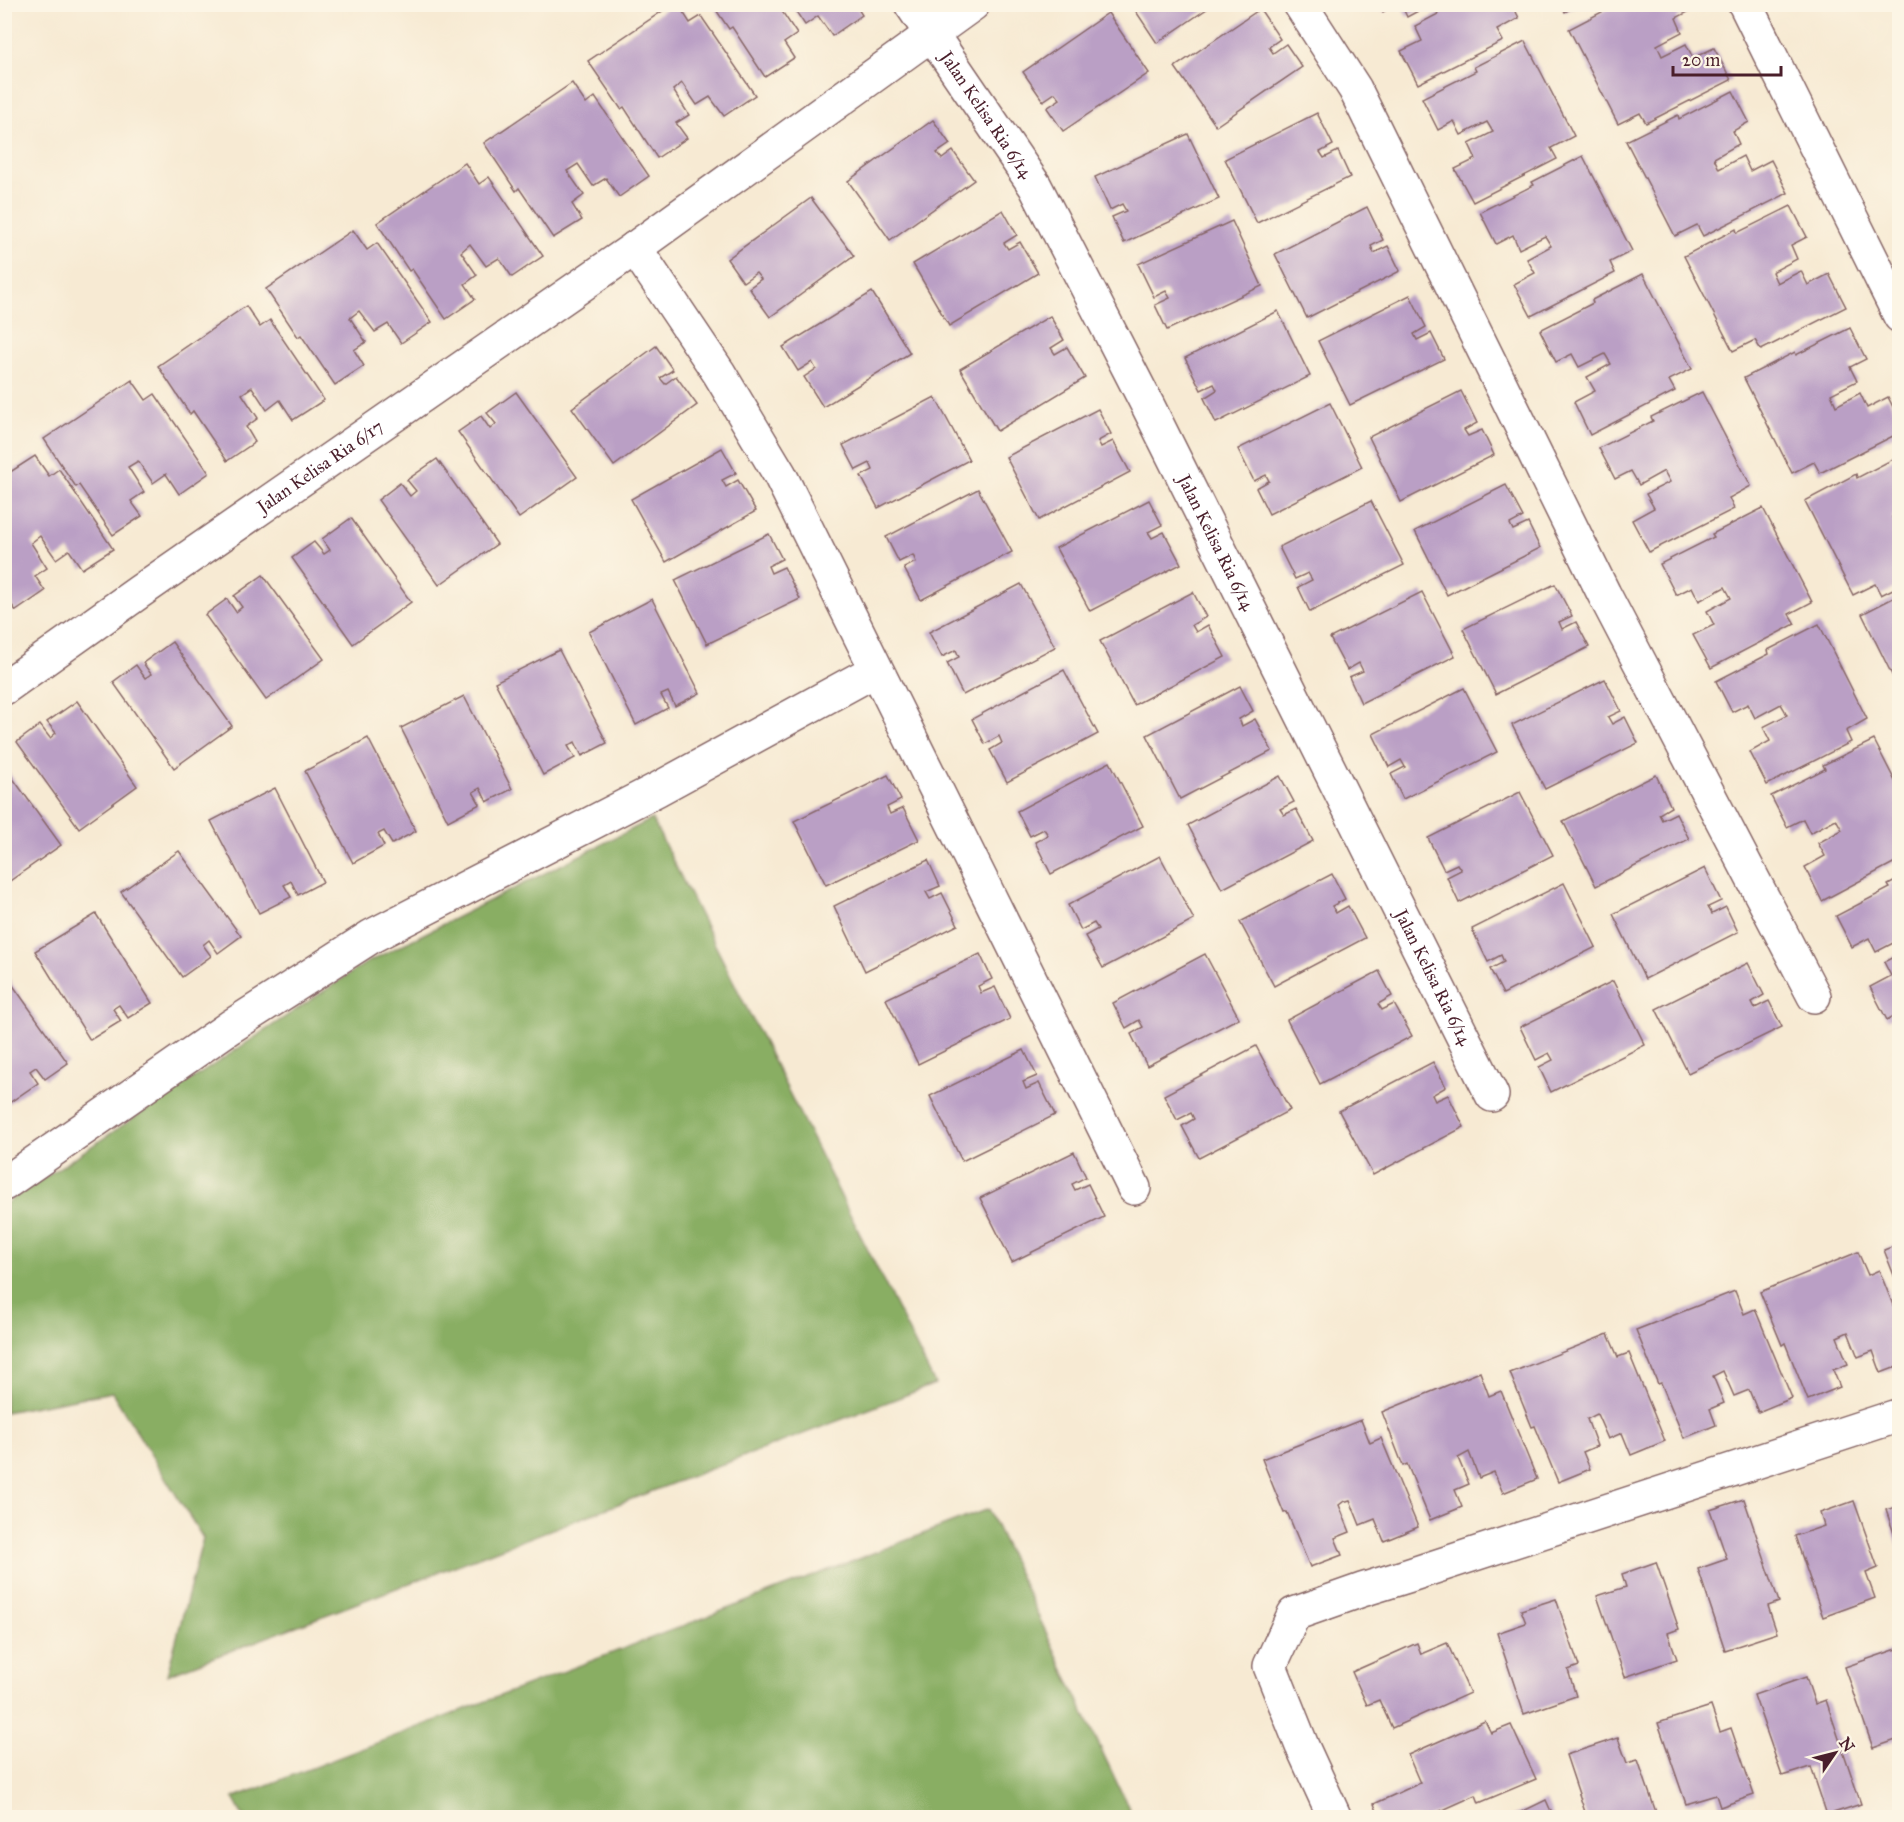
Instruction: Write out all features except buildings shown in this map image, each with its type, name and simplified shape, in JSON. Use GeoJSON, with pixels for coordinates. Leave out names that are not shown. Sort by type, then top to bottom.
{"type":"FeatureCollection","features":[{"type":"Feature","properties":{"kind":"street","name":"Jalan Kelisa Ria 6/14"},"geometry":{"type":"LineString","coordinates":[[911,4],[1035,186],[1492,1095]]}},
{"type":"Feature","properties":{"kind":"street","name":"Jalan Kelisa Ria 6/17"},"geometry":{"type":"LineString","coordinates":[[4,688],[635,248],[973,4]]}},
{"type":"Feature","properties":{"kind":"street"},"geometry":{"type":"LineString","coordinates":[[1300,4],[1355,89],[1604,594],[1814,996]]}},
{"type":"Feature","properties":{"kind":"street"},"geometry":{"type":"LineString","coordinates":[[1744,4],[1899,316]]}},
{"type":"Feature","properties":{"kind":"street"},"geometry":{"type":"LineString","coordinates":[[635,248],[719,373],[780,475],[1134,1188]]}},
{"type":"Feature","properties":{"kind":"street"},"geometry":{"type":"LineString","coordinates":[[4,1184],[230,1027],[372,936],[658,789],[876,670]]}},
{"type":"Feature","properties":{"kind":"street"},"geometry":{"type":"LineString","coordinates":[[1335,1818],[1302,1746],[1270,1666],[1294,1614],[1899,1415]]}},
{"type":"Feature","properties":{"kind":"green space"},"geometry":{"type":"Polygon","coordinates":[[[652,819],[935,1384],[167,1675],[203,1538],[112,1392],[5,1412],[5,1204],[366,963],[652,819]]]}},
{"type":"Feature","properties":{"kind":"green space"},"geometry":{"type":"Polygon","coordinates":[[[988,1509],[1133,1817],[244,1818],[233,1798],[988,1509]]]}}]}
